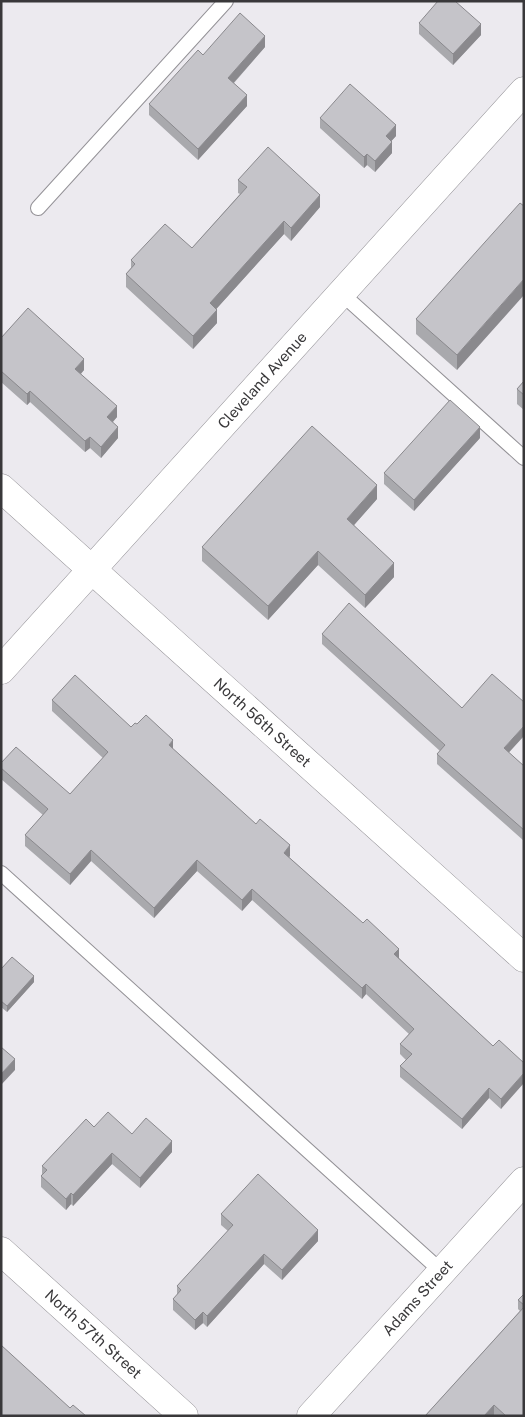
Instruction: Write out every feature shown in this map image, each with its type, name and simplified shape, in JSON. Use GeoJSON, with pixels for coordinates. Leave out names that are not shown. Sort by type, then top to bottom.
{"type":"FeatureCollection","features":[{"type":"Feature","properties":{"kind":"street","name":"Cleveland Avenue"},"geometry":{"type":"LineString","coordinates":[[1,670],[524,91]]}},
{"type":"Feature","properties":{"kind":"street","name":"North 56th Street"},"geometry":{"type":"LineString","coordinates":[[1,488],[524,958]]}},
{"type":"Feature","properties":{"kind":"street","name":"Adams Street"},"geometry":{"type":"LineString","coordinates":[[311,1416],[524,1181]]}},
{"type":"Feature","properties":{"kind":"street","name":"North 57th Street"},"geometry":{"type":"LineString","coordinates":[[1,1251],[184,1416]]}},
{"type":"Feature","properties":{"kind":"lane"},"geometry":{"type":"LineString","coordinates":[[38,208],[226,1]]}},
{"type":"Feature","properties":{"kind":"lane"},"geometry":{"type":"LineString","coordinates":[[341,293],[524,458]]}},
{"type":"Feature","properties":{"kind":"lane"},"geometry":{"type":"LineString","coordinates":[[1,873],[441,1271]]}},
{"type":"Feature","properties":{"kind":"building"},"geometry":{"type":"Polygon","coordinates":[[[438,1],[455,1],[481,24],[453,54],[419,23],[438,1]]]}},
{"type":"Feature","properties":{"kind":"building"},"geometry":{"type":"Polygon","coordinates":[[[240,13],[265,36],[228,78],[247,95],[198,149],[149,104],[198,50],[203,55],[240,13]]]}},
{"type":"Feature","properties":{"kind":"building"},"geometry":{"type":"Polygon","coordinates":[[[350,84],[396,125],[386,136],[392,142],[375,161],[367,154],[364,157],[320,118],[350,84]]]}},
{"type":"Feature","properties":{"kind":"building"},"geometry":{"type":"Polygon","coordinates":[[[268,147],[320,195],[291,228],[284,221],[210,303],[217,310],[193,336],[126,274],[135,264],[131,260],[165,224],[192,248],[247,187],[238,180],[268,147]]]}},
{"type":"Feature","properties":{"kind":"building"},"geometry":{"type":"Polygon","coordinates":[[[520,203],[524,206],[524,279],[457,355],[416,319],[520,203]]]}},
{"type":"Feature","properties":{"kind":"building"},"geometry":{"type":"Polygon","coordinates":[[[28,308],[84,359],[75,369],[117,406],[107,417],[118,427],[101,447],[90,437],[85,441],[30,391],[27,394],[1,371],[1,338],[28,308]]]}},
{"type":"Feature","properties":{"kind":"building"},"geometry":{"type":"Polygon","coordinates":[[[524,381],[524,395],[517,389],[524,381]]]}},
{"type":"Feature","properties":{"kind":"building"},"geometry":{"type":"Polygon","coordinates":[[[450,400],[480,427],[414,500],[384,473],[450,400]]]}},
{"type":"Feature","properties":{"kind":"building"},"geometry":{"type":"Polygon","coordinates":[[[312,426],[377,485],[347,519],[394,563],[365,595],[318,551],[268,606],[202,547],[312,426]]]}},
{"type":"Feature","properties":{"kind":"building"},"geometry":{"type":"Polygon","coordinates":[[[349,603],[462,708],[492,674],[524,702],[524,726],[504,748],[524,766],[524,830],[437,754],[445,745],[322,634],[349,603]]]}},
{"type":"Feature","properties":{"kind":"building"},"geometry":{"type":"Polygon","coordinates":[[[75,675],[131,727],[146,715],[173,740],[169,745],[256,824],[260,819],[290,845],[284,853],[363,923],[367,919],[399,949],[394,954],[493,1046],[499,1040],[524,1063],[524,1073],[501,1099],[489,1088],[462,1119],[400,1066],[412,1054],[400,1044],[414,1029],[366,984],[362,988],[252,889],[242,900],[197,860],[154,908],[91,850],[70,874],[25,835],[48,809],[1,768],[1,763],[16,747],[70,794],[108,752],[52,700],[75,675]]]}},
{"type":"Feature","properties":{"kind":"building"},"geometry":{"type":"Polygon","coordinates":[[[12,957],[34,976],[7,1006],[1,1001],[1,969],[12,957]]]}},
{"type":"Feature","properties":{"kind":"building"},"geometry":{"type":"Polygon","coordinates":[[[1,1047],[15,1059],[1,1074],[1,1047]]]}},
{"type":"Feature","properties":{"kind":"building"},"geometry":{"type":"Polygon","coordinates":[[[108,1112],[132,1134],[146,1118],[172,1141],[140,1178],[112,1153],[73,1195],[71,1193],[66,1199],[41,1176],[47,1170],[42,1166],[86,1119],[94,1127],[108,1112]]]}},
{"type":"Feature","properties":{"kind":"building"},"geometry":{"type":"Polygon","coordinates":[[[258,1174],[318,1230],[282,1270],[264,1254],[207,1316],[203,1312],[195,1320],[173,1299],[181,1290],[177,1286],[233,1225],[221,1214],[258,1174]]]}},
{"type":"Feature","properties":{"kind":"building"},"geometry":{"type":"Polygon","coordinates":[[[524,1294],[524,1305],[518,1300],[524,1294]]]}},
{"type":"Feature","properties":{"kind":"building"},"geometry":{"type":"Polygon","coordinates":[[[524,1307],[524,1416],[506,1416],[494,1405],[484,1416],[425,1416],[524,1307]]]}},
{"type":"Feature","properties":{"kind":"building"},"geometry":{"type":"Polygon","coordinates":[[[1,1345],[70,1408],[73,1405],[86,1416],[1,1416],[1,1345]]]}}]}
